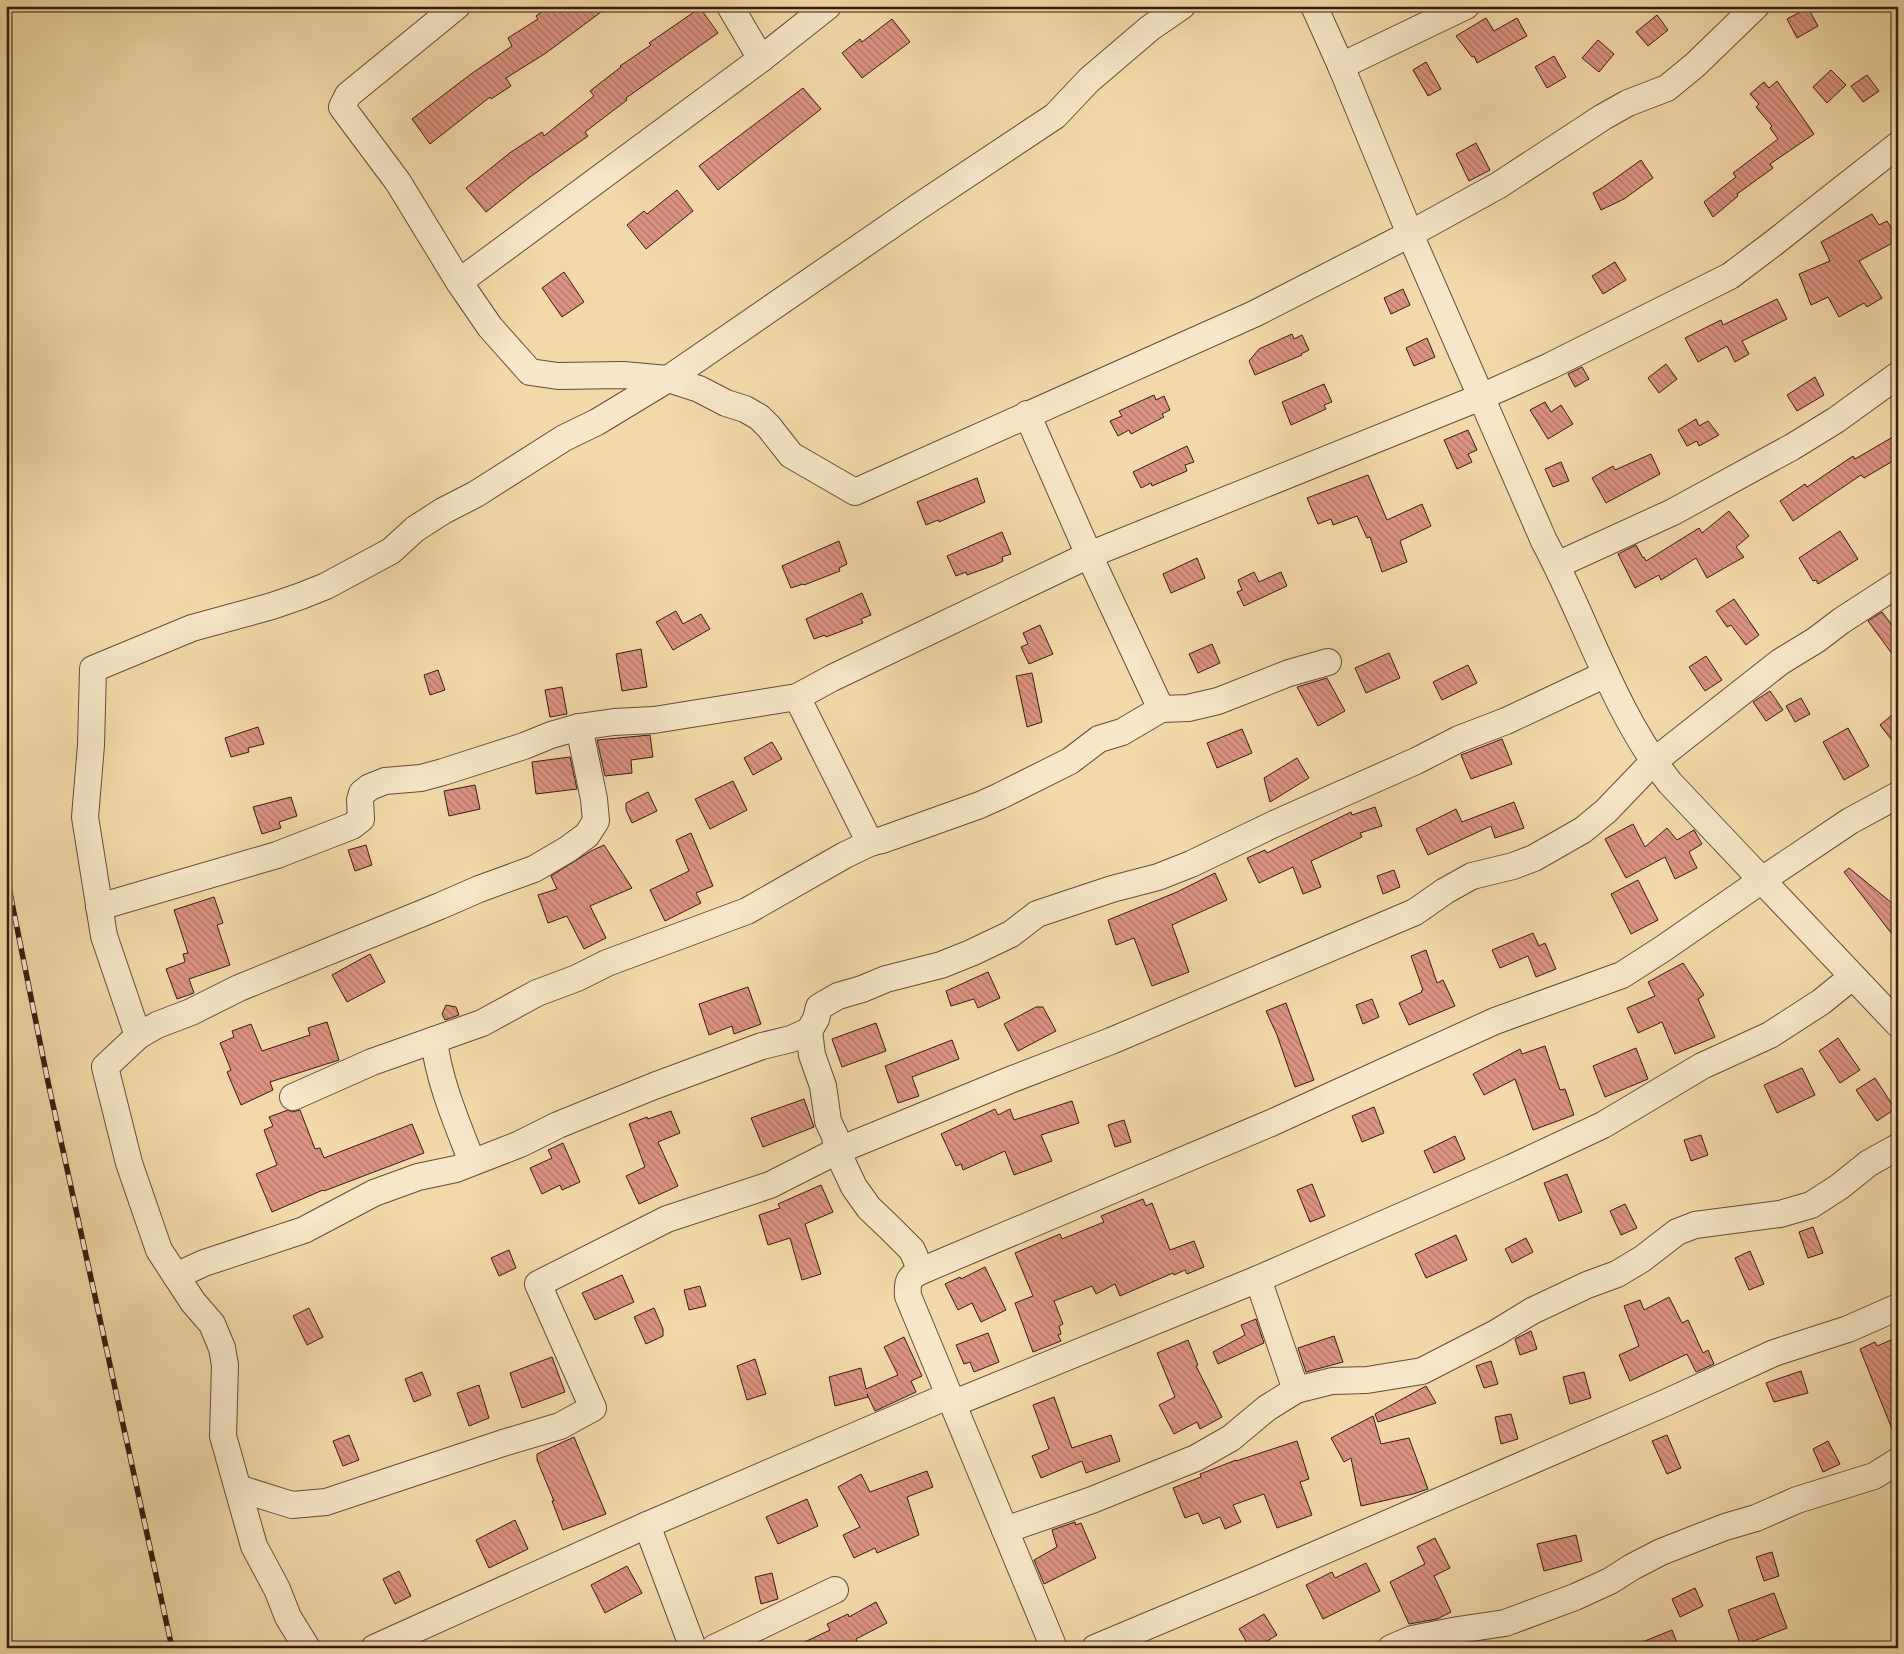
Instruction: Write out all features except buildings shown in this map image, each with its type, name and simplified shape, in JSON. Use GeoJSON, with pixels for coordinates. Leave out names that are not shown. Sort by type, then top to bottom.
{"type":"FeatureCollection","features":[{"type":"Feature","properties":{"kind":"street"},"geometry":{"type":"LineString","coordinates":[[457,6],[348,95],[342,108],[398,182],[459,282],[490,327],[530,372],[558,376],[623,375],[668,379],[699,389],[759,418],[791,454],[855,492],[1254,314],[1410,234],[1499,185],[1602,117],[1628,103],[1667,88],[1696,65],[1756,6]]}},
{"type":"Feature","properties":{"kind":"street"},"geometry":{"type":"LineString","coordinates":[[730,6],[761,59]]}},
{"type":"Feature","properties":{"kind":"street"},"geometry":{"type":"LineString","coordinates":[[459,282],[761,59],[828,6]]}},
{"type":"Feature","properties":{"kind":"street"},"geometry":{"type":"LineString","coordinates":[[138,1036],[104,936],[85,817],[91,745],[93,669],[192,628],[272,606],[326,586],[391,551],[415,529],[443,511],[476,494],[564,438],[597,422],[668,379],[1054,116],[1089,80],[1150,28],[1182,6]]}},
{"type":"Feature","properties":{"kind":"street"},"geometry":{"type":"LineString","coordinates":[[1314,6],[1341,66],[1410,234],[1544,541],[1557,565],[1630,723],[1654,762],[1670,783],[1852,977],[1894,1014]]}},
{"type":"Feature","properties":{"kind":"street"},"geometry":{"type":"LineString","coordinates":[[1341,66],[1466,6]]}},
{"type":"Feature","properties":{"kind":"street"},"geometry":{"type":"LineString","coordinates":[[99,907],[277,855],[352,826],[361,819],[360,800],[362,793],[370,787],[385,781],[421,778],[443,772],[579,727],[614,722],[654,720],[797,697],[832,678],[1089,555],[1481,397],[1550,366],[1730,276],[1898,145]]}},
{"type":"Feature","properties":{"kind":"street"},"geometry":{"type":"LineString","coordinates":[[1557,565],[1673,512],[1777,455],[1836,420],[1898,375]]}},
{"type":"Feature","properties":{"kind":"street"},"geometry":{"type":"LineString","coordinates":[[1027,414],[1089,555],[1161,710]]}},
{"type":"Feature","properties":{"kind":"street"},"geometry":{"type":"LineString","coordinates":[[238,1488],[292,1504],[326,1502],[560,1426],[584,1413],[593,1408],[538,1284],[667,1219],[770,1185],[837,1151],[1111,1041],[1415,912],[1445,891],[1472,876],[1513,866],[1534,858],[1582,830],[1600,816],[1654,762],[1780,662],[1898,584]]}},
{"type":"Feature","properties":{"kind":"street"},"geometry":{"type":"LineString","coordinates":[[293,1097],[372,1062],[482,1023],[537,993],[607,963],[747,911],[845,855],[870,843],[980,805],[1055,770],[1099,739],[1122,732],[1161,710],[1188,708],[1218,701],[1289,674],[1328,662]]}},
{"type":"Feature","properties":{"kind":"street"},"geometry":{"type":"LineString","coordinates":[[921,1271],[912,1250],[868,1208],[854,1187],[837,1151],[835,1136],[828,1121],[823,1086],[812,1056],[809,1032],[816,1019],[819,1007],[838,996],[886,979],[941,965],[1011,934],[1038,914],[1112,889],[1158,877],[1191,864],[1274,824],[1416,761],[1459,739],[1506,721],[1606,674]]}},
{"type":"Feature","properties":{"kind":"street"},"geometry":{"type":"LineString","coordinates":[[797,697],[870,843]]}},
{"type":"Feature","properties":{"kind":"street"},"geometry":{"type":"LineString","coordinates":[[307,1648],[288,1618],[277,1589],[254,1546],[223,1436],[226,1364],[222,1348],[212,1324],[193,1302],[159,1250],[129,1163],[105,1067],[138,1036],[157,1025],[191,1012],[239,988],[289,967],[479,889],[534,869],[568,849],[587,835],[596,821],[594,799],[579,727]]}},
{"type":"Feature","properties":{"kind":"street"},"geometry":{"type":"LineString","coordinates":[[1054,1648],[908,1296],[907,1283],[912,1276],[1271,1123],[1495,1021],[1622,975],[1850,821],[1898,795]]}},
{"type":"Feature","properties":{"kind":"street"},"geometry":{"type":"LineString","coordinates":[[374,1648],[647,1524],[950,1400],[1258,1279],[1511,1168],[1603,1125],[1702,1066],[1770,1034],[1821,1002],[1852,977]]}},
{"type":"Feature","properties":{"kind":"street"},"geometry":{"type":"LineString","coordinates":[[176,1276],[204,1263],[304,1230],[374,1193],[418,1177],[456,1169],[520,1144],[558,1125],[654,1086],[809,1032]]}},
{"type":"Feature","properties":{"kind":"street"},"geometry":{"type":"LineString","coordinates":[[434,1040],[435,1052],[447,1095],[472,1162]]}},
{"type":"Feature","properties":{"kind":"street"},"geometry":{"type":"LineString","coordinates":[[1005,1530],[1092,1500],[1196,1458],[1231,1438],[1267,1408],[1296,1390],[1332,1381],[1367,1380],[1422,1371],[1496,1333],[1532,1311],[1587,1285],[1617,1274],[1642,1259],[1677,1232],[1695,1225],[1780,1214],[1811,1205],[1840,1188],[1868,1163],[1898,1146]]}},
{"type":"Feature","properties":{"kind":"street"},"geometry":{"type":"LineString","coordinates":[[1258,1279],[1296,1390]]}},
{"type":"Feature","properties":{"kind":"street"},"geometry":{"type":"LineString","coordinates":[[1095,1648],[1258,1580],[1665,1403],[1774,1353],[1848,1329],[1898,1307]]}},
{"type":"Feature","properties":{"kind":"street"},"geometry":{"type":"LineString","coordinates":[[1391,1648],[1412,1639],[1505,1623],[1575,1597],[1610,1581],[1661,1552],[1725,1527],[1756,1518],[1797,1500],[1874,1476],[1898,1462]]}},
{"type":"Feature","properties":{"kind":"street"},"geometry":{"type":"LineString","coordinates":[[647,1524],[693,1648]]}},
{"type":"Feature","properties":{"kind":"street"},"geometry":{"type":"LineString","coordinates":[[714,1648],[835,1590]]}},
{"type":"Feature","properties":{"kind":"railway"},"geometry":{"type":"LineString","coordinates":[[6,873],[48,1082],[172,1648]]}}]}
